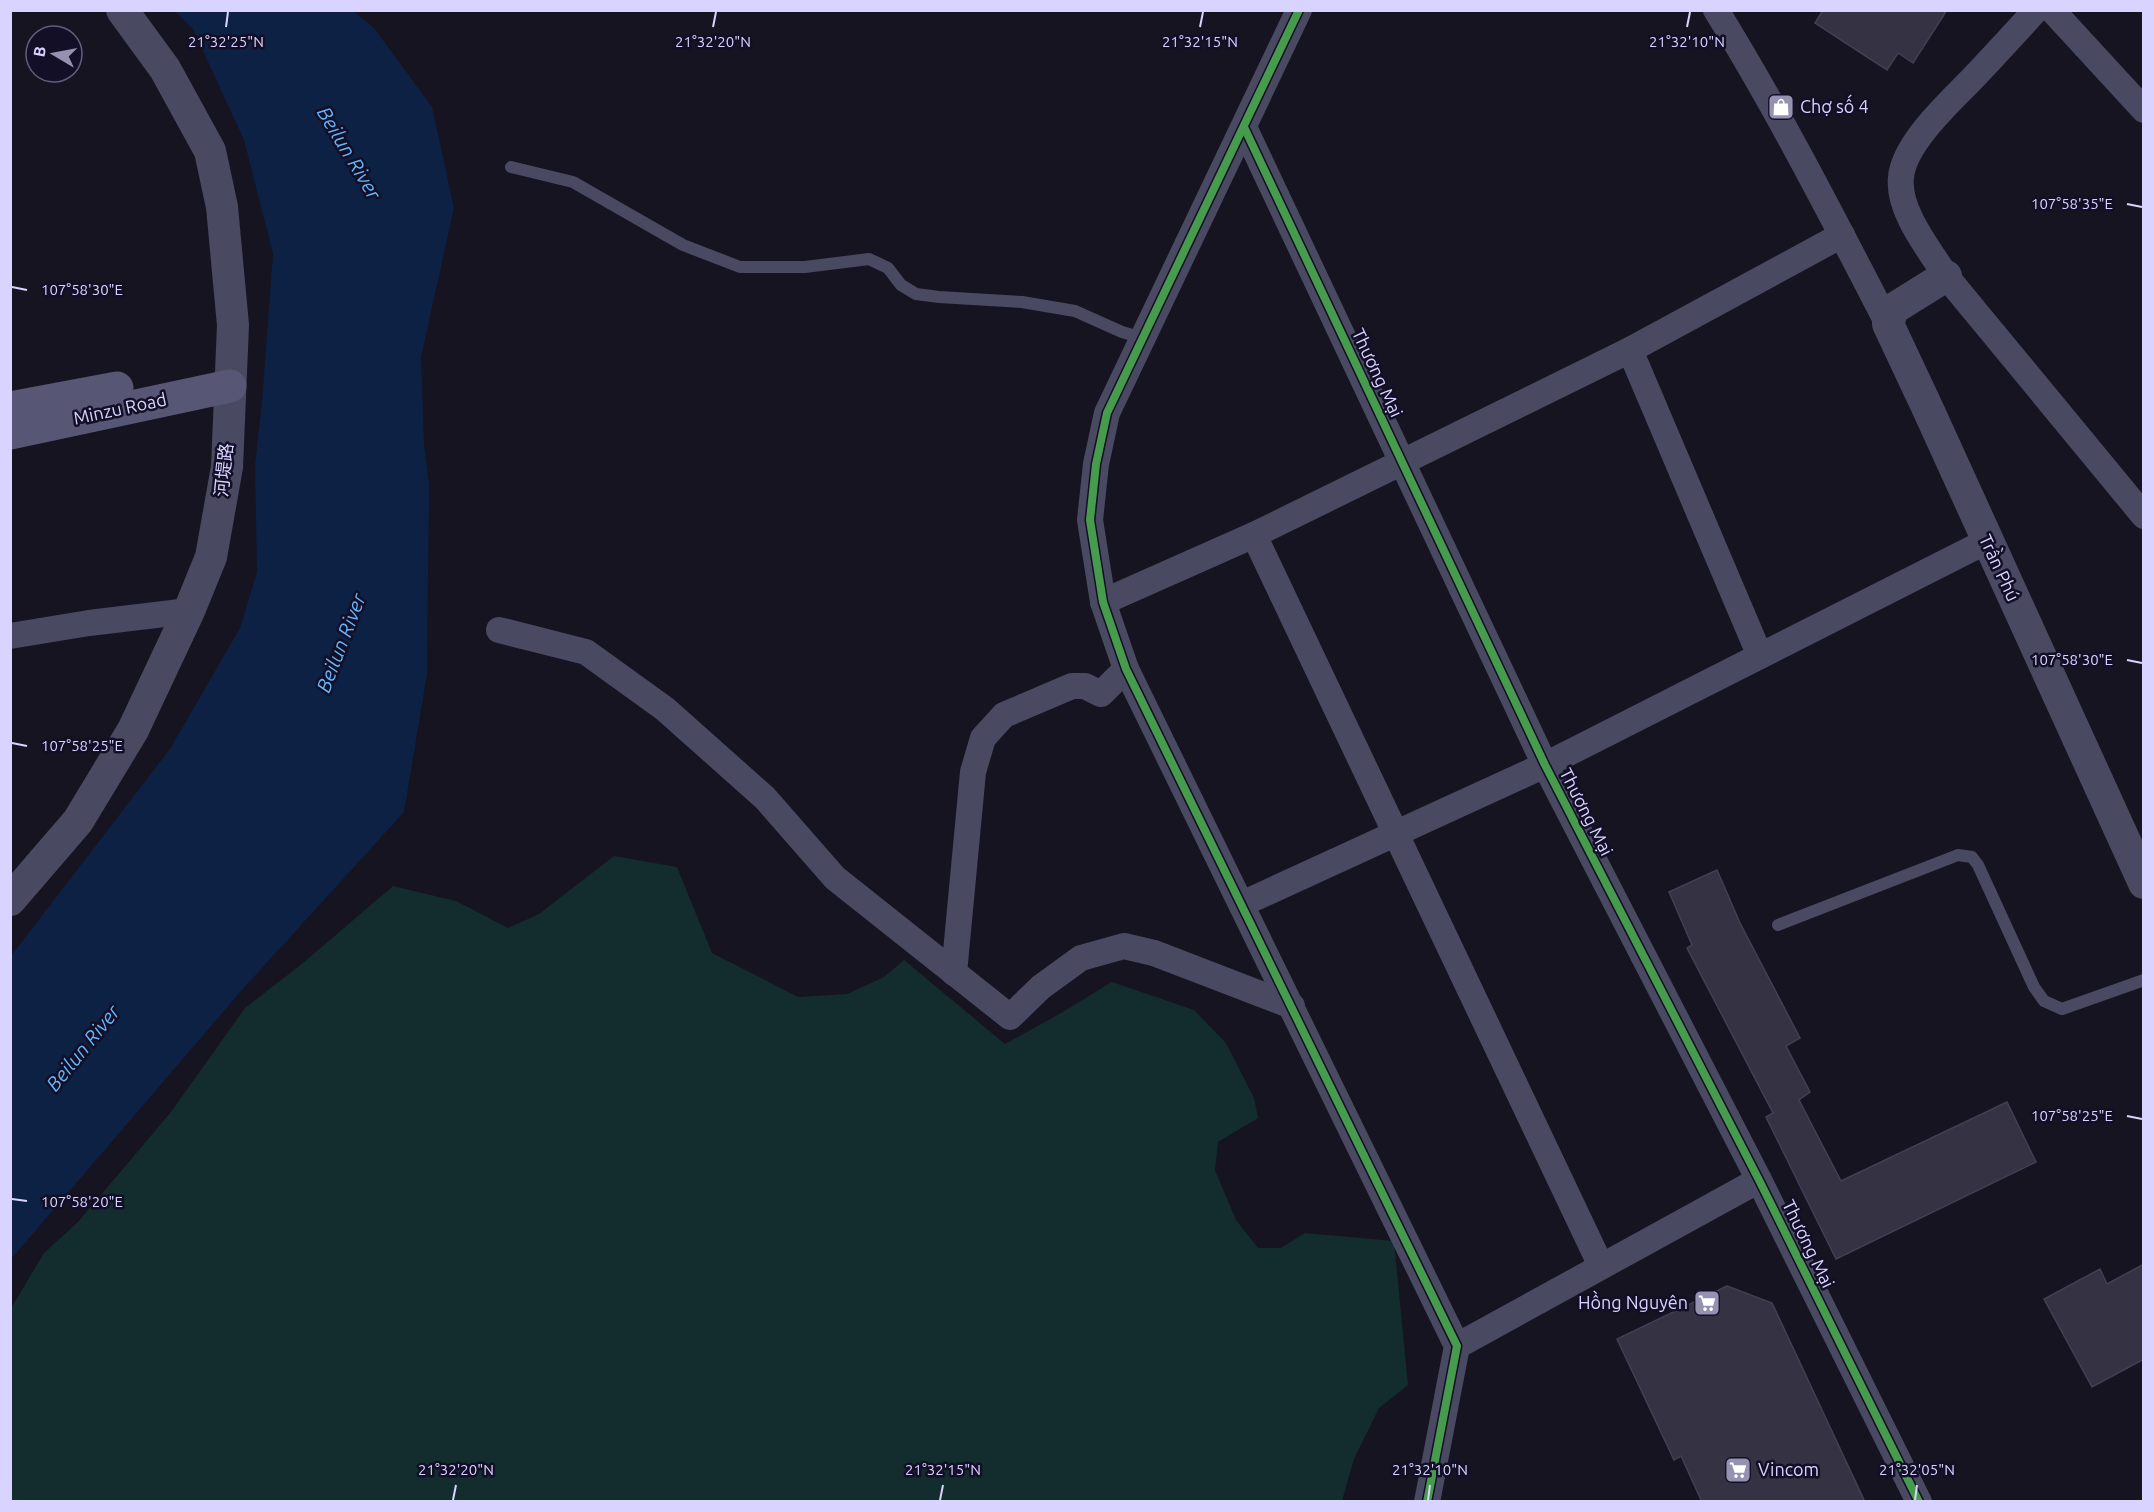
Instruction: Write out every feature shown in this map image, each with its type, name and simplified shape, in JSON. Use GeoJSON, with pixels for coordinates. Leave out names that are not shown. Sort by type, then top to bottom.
{"type":"FeatureCollection","features":[{"type":"Feature","properties":{"kind":"main road","name":"Minzu Road"},"geometry":{"type":"LineString","coordinates":[[10,408],[230,376]]}},
{"type":"Feature","properties":{"kind":"main road","name":"Minzu Road"},"geometry":{"type":"LineString","coordinates":[[10,433],[230,376]]}},
{"type":"Feature","properties":{"kind":"street","name":"河堤路"},"geometry":{"type":"LineString","coordinates":[[10,900],[78,821],[133,730],[189,611],[211,557],[227,467],[233,325],[223,219],[210,151],[165,69],[122,10]]}},
{"type":"Feature","properties":{"kind":"street"},"geometry":{"type":"LineString","coordinates":[[1299,10],[1107,413],[1096,465],[1090,520],[1103,602],[1126,669],[1457,1346],[1427,1502]]}},
{"type":"Feature","properties":{"kind":"street"},"geometry":{"type":"LineString","coordinates":[[1716,10],[1746,58],[1888,324]]}},
{"type":"Feature","properties":{"kind":"street"},"geometry":{"type":"LineString","coordinates":[[2036,10],[1926,129],[1910,151],[1901,177],[1905,208],[1946,276],[2144,516]]}},
{"type":"Feature","properties":{"kind":"street"},"geometry":{"type":"LineString","coordinates":[[2052,10],[2144,110]]}},
{"type":"Feature","properties":{"kind":"street","name":"Thương Mại"},"geometry":{"type":"LineString","coordinates":[[1244,127],[1545,765],[1759,1180],[1919,1502]]}},
{"type":"Feature","properties":{"kind":"street"},"geometry":{"type":"LineString","coordinates":[[1103,602],[1254,535],[1630,350],[1842,235]]}},
{"type":"Feature","properties":{"kind":"street"},"geometry":{"type":"LineString","coordinates":[[1888,324],[1893,309],[1946,276]]}},
{"type":"Feature","properties":{"kind":"street","name":"Trần Phú"},"geometry":{"type":"LineString","coordinates":[[1888,324],[2144,883]]}},
{"type":"Feature","properties":{"kind":"street"},"geometry":{"type":"LineString","coordinates":[[1630,350],[1760,656]]}},
{"type":"Feature","properties":{"kind":"street"},"geometry":{"type":"LineString","coordinates":[[1254,535],[1601,1266]]}},
{"type":"Feature","properties":{"kind":"street"},"geometry":{"type":"LineString","coordinates":[[1242,904],[1545,765],[1987,541]]}},
{"type":"Feature","properties":{"kind":"street"},"geometry":{"type":"LineString","coordinates":[[10,636],[88,623],[189,611]]}},
{"type":"Feature","properties":{"kind":"street"},"geometry":{"type":"LineString","coordinates":[[499,630],[586,652],[665,709],[765,798],[835,878],[1010,1017],[1041,987],[1081,958],[1124,946],[1154,953],[1292,1006]]}},
{"type":"Feature","properties":{"kind":"street"},"geometry":{"type":"LineString","coordinates":[[954,973],[973,772],[983,738],[1004,715],[1072,686],[1085,686],[1101,694],[1126,669]]}},
{"type":"Feature","properties":{"kind":"street"},"geometry":{"type":"LineString","coordinates":[[1457,1346],[1759,1180]]}},
{"type":"Feature","properties":{"kind":"lane"},"geometry":{"type":"LineString","coordinates":[[511,167],[573,182],[682,245],[740,267],[805,267],[869,259],[888,268],[901,285],[916,294],[1022,302],[1075,311],[1122,332],[1143,338]]}},
{"type":"Feature","properties":{"kind":"lane"},"geometry":{"type":"LineString","coordinates":[[1778,925],[1958,855],[1972,857],[1978,865],[2034,987],[2044,1001],[2062,1009],[2144,980]]}},
{"type":"Feature","properties":{"kind":"green space"},"geometry":{"type":"Polygon","coordinates":[[[614,856],[677,867],[712,953],[798,997],[847,994],[884,977],[904,960],[1005,1044],[1112,982],[1194,1010],[1226,1043],[1254,1098],[1258,1118],[1218,1142],[1215,1170],[1236,1220],[1258,1248],[1281,1248],[1305,1233],[1394,1241],[1408,1385],[1379,1408],[1354,1459],[1342,1501],[11,1501],[10,1310],[44,1253],[78,1222],[171,1112],[245,1008],[303,963],[393,886],[456,901],[508,928],[539,914],[614,856]]]}},
{"type":"Feature","properties":{"kind":"water","name":"Beilun River"},"geometry":{"type":"Polygon","coordinates":[[[175,11],[353,11],[374,28],[432,107],[454,208],[421,357],[424,443],[429,485],[427,674],[404,812],[241,991],[11,1259],[11,956],[170,749],[240,628],[257,572],[255,465],[273,254],[244,140],[193,29],[175,11]]]}},
{"type":"Feature","properties":{"kind":"building"},"geometry":{"type":"Polygon","coordinates":[[[1823,10],[1947,10],[1913,63],[1898,53],[1887,70],[1815,23],[1823,10]]]}},
{"type":"Feature","properties":{"kind":"building"},"geometry":{"type":"Polygon","coordinates":[[[1717,870],[1740,923],[1800,1038],[1786,1046],[1810,1092],[1799,1100],[1841,1181],[2007,1102],[2036,1162],[1836,1259],[1766,1117],[1773,1113],[1687,948],[1692,945],[1669,892],[1717,870]]]}},
{"type":"Feature","properties":{"kind":"building"},"geometry":{"type":"Polygon","coordinates":[[[2144,1264],[2144,1359],[2092,1387],[2044,1299],[2100,1269],[2107,1284],[2144,1264]]]}},
{"type":"Feature","properties":{"kind":"building"},"geometry":{"type":"Polygon","coordinates":[[[1727,1286],[1772,1303],[1865,1502],[1702,1502],[1681,1456],[1674,1460],[1617,1339],[1727,1286]]]}},
{"type":"Feature","properties":{"kind":"cycle path"},"geometry":{"type":"LineString","coordinates":[[1299,10],[1107,413],[1096,464],[1090,520],[1103,602],[1126,669],[1457,1346],[1427,1502]]}},
{"type":"Feature","properties":{"kind":"cycle path"},"geometry":{"type":"LineString","coordinates":[[1244,127],[1545,765],[1759,1180],[1919,1502]]}},
{"type":"Feature","properties":{"kind":"place","name":"Chợ số 4"},"geometry":{"type":"Point","coordinates":[1781,107]}},
{"type":"Feature","properties":{"kind":"place","name":"Hồng Nguyên"},"geometry":{"type":"Point","coordinates":[1707,1303]}},
{"type":"Feature","properties":{"kind":"place","name":"Vincom"},"geometry":{"type":"Point","coordinates":[1738,1470]}}]}
